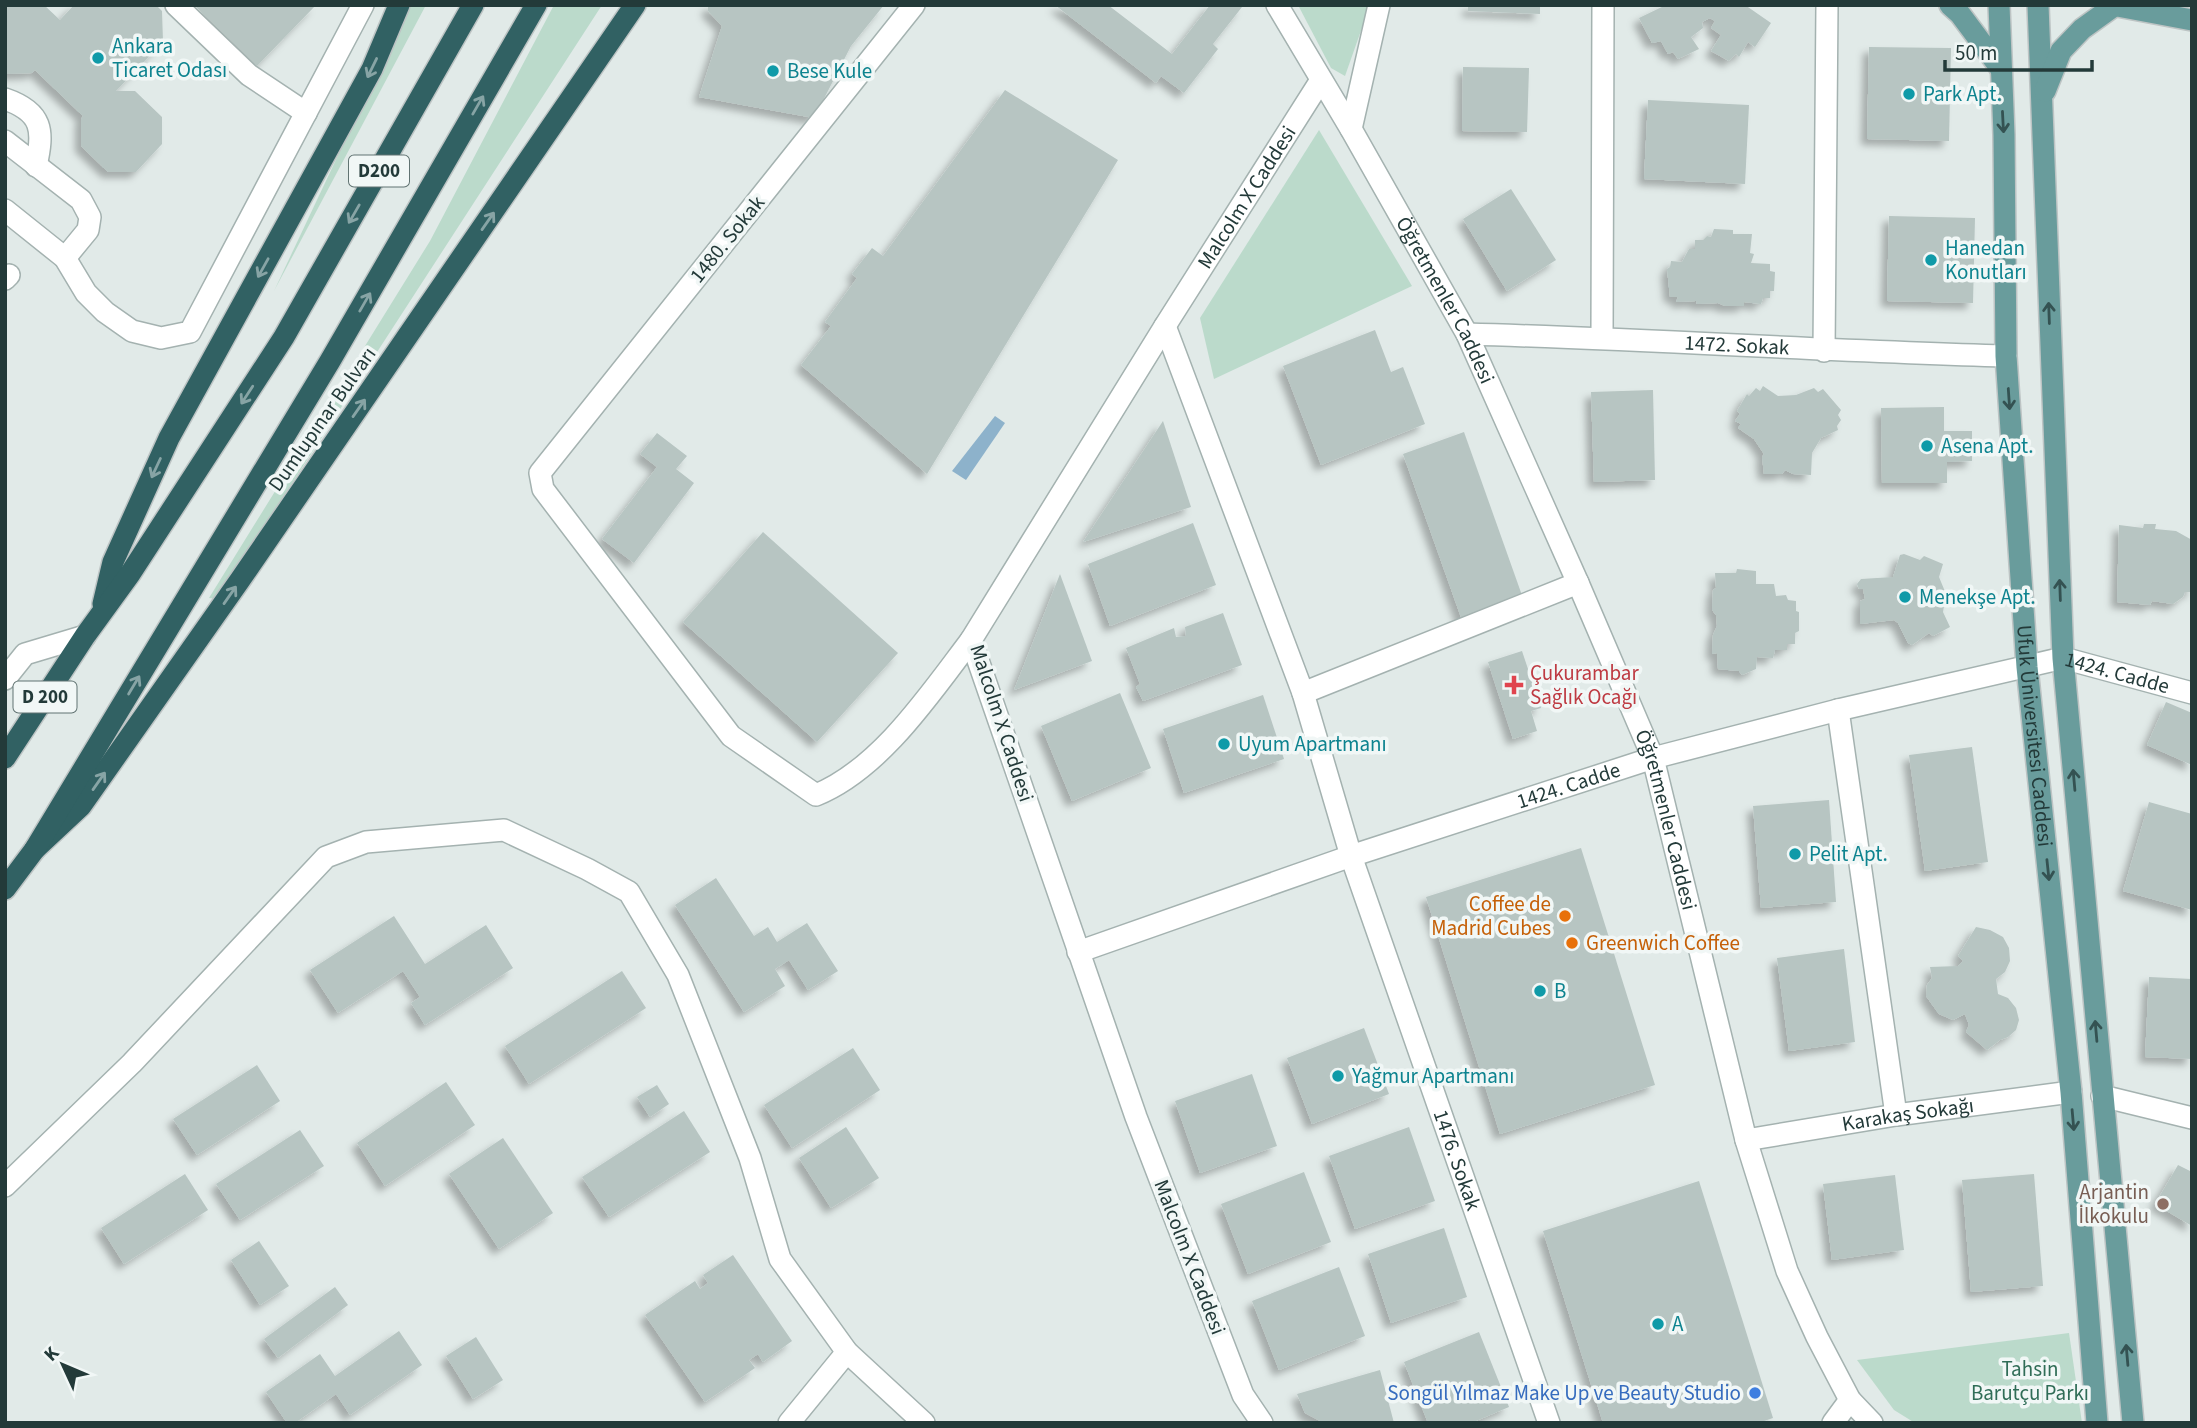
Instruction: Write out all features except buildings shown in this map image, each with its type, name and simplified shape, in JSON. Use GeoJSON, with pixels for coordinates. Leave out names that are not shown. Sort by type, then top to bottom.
{"type":"FeatureCollection","features":[{"type":"Feature","properties":{"kind":"highway"},"geometry":{"type":"LineString","coordinates":[[85,636],[100,615],[113,562],[169,438],[372,69],[399,5]]}},
{"type":"Feature","properties":{"kind":"highway","name":"D200"},"geometry":{"type":"LineString","coordinates":[[100,615],[130,574],[284,337],[473,5]]}},
{"type":"Feature","properties":{"kind":"highway","name":"Dumlupınar Bulvarı"},"geometry":{"type":"LineString","coordinates":[[5,889],[36,849],[330,361],[536,5]]}},
{"type":"Feature","properties":{"kind":"highway","name":"Dumlupınar Bulvarı"},"geometry":{"type":"LineString","coordinates":[[36,849],[81,806],[240,580],[635,5]]}},
{"type":"Feature","properties":{"kind":"highway","name":"D 200"},"geometry":{"type":"LineString","coordinates":[[5,758],[85,636]]}},
{"type":"Feature","properties":{"kind":"main road"},"geometry":{"type":"LineString","coordinates":[[1950,5],[1961,14],[2001,69]]}},
{"type":"Feature","properties":{"kind":"main road","name":"Ufuk Üniversitesi Caddesi"},"geometry":{"type":"LineString","coordinates":[[1999,5],[2004,135],[2006,356],[2027,667],[2071,1092],[2097,1423]]}},
{"type":"Feature","properties":{"kind":"main road","name":"Ufuk Üniversitesi Caddesi"},"geometry":{"type":"LineString","coordinates":[[2038,5],[2063,658],[2133,1423]]}},
{"type":"Feature","properties":{"kind":"main road"},"geometry":{"type":"LineString","coordinates":[[2042,98],[2061,51],[2082,29],[2113,5],[2192,20]]}},
{"type":"Feature","properties":{"kind":"street"},"geometry":{"type":"LineString","coordinates":[[176,5],[249,75],[306,113]]}},
{"type":"Feature","properties":{"kind":"street"},"geometry":{"type":"LineString","coordinates":[[5,210],[65,258],[86,293],[105,312],[132,331],[161,338],[190,331],[363,5]]}},
{"type":"Feature","properties":{"kind":"street","name":"1480. Sokak"},"geometry":{"type":"LineString","coordinates":[[915,5],[540,473],[542,489],[731,736],[816,795],[859,771],[922,705],[971,640]]}},
{"type":"Feature","properties":{"kind":"street","name":"Öğretmenler Caddesi"},"geometry":{"type":"LineString","coordinates":[[1278,5],[1467,334],[1653,758],[1746,1140],[1787,1270],[1850,1400],[1872,1423]]}},
{"type":"Feature","properties":{"kind":"street"},"geometry":{"type":"LineString","coordinates":[[1351,129],[1379,5]]}},
{"type":"Feature","properties":{"kind":"street"},"geometry":{"type":"LineString","coordinates":[[1602,338],[1603,5]]}},
{"type":"Feature","properties":{"kind":"street"},"geometry":{"type":"LineString","coordinates":[[1824,351],[1827,5]]}},
{"type":"Feature","properties":{"kind":"street","name":"Malcolm X Caddesi"},"geometry":{"type":"LineString","coordinates":[[1262,1423],[1243,1395],[1136,1117],[971,640],[1321,80]]}},
{"type":"Feature","properties":{"kind":"street"},"geometry":{"type":"LineString","coordinates":[[5,99],[20,104],[40,123],[42,140],[36,166]]}},
{"type":"Feature","properties":{"kind":"street"},"geometry":{"type":"LineString","coordinates":[[5,141],[81,200],[90,217],[88,230],[65,258]]}},
{"type":"Feature","properties":{"kind":"street","name":"1476. Sokak"},"geometry":{"type":"LineString","coordinates":[[1165,326],[1303,693],[1351,856],[1549,1423]]}},
{"type":"Feature","properties":{"kind":"street","name":"1472. Sokak"},"geometry":{"type":"LineString","coordinates":[[1467,334],[1602,338],[1824,351],[2006,356]]}},
{"type":"Feature","properties":{"kind":"street"},"geometry":{"type":"LineString","coordinates":[[1303,693],[1578,583]]}},
{"type":"Feature","properties":{"kind":"street"},"geometry":{"type":"LineString","coordinates":[[5,679],[25,654],[85,636]]}},
{"type":"Feature","properties":{"kind":"street","name":"1424. Cadde"},"geometry":{"type":"LineString","coordinates":[[1078,952],[1351,856],[1653,758],[1838,710],[2063,658],[2192,692]]}},
{"type":"Feature","properties":{"kind":"street"},"geometry":{"type":"LineString","coordinates":[[1838,710],[1896,1115]]}},
{"type":"Feature","properties":{"kind":"street"},"geometry":{"type":"LineString","coordinates":[[5,1186],[139,1055],[326,857],[366,842],[504,830],[629,892],[678,975],[750,1158],[780,1259],[846,1352],[923,1423]]}},
{"type":"Feature","properties":{"kind":"street","name":"Karakaş Sokağı"},"geometry":{"type":"LineString","coordinates":[[1746,1140],[1896,1115],[2071,1092]]}},
{"type":"Feature","properties":{"kind":"street"},"geometry":{"type":"LineString","coordinates":[[2102,1096],[2192,1118]]}},
{"type":"Feature","properties":{"kind":"street"},"geometry":{"type":"LineString","coordinates":[[789,1423],[846,1352]]}},
{"type":"Feature","properties":{"kind":"street"},"geometry":{"type":"LineString","coordinates":[[1833,1423],[1850,1400]]}},
{"type":"Feature","properties":{"kind":"street","name":"Öğretmenler Caddesi"},"geometry":{"type":"LineString","coordinates":[[1850,1400],[1883,1423]]}},
{"type":"Feature","properties":{"kind":"green space"},"geometry":{"type":"Polygon","coordinates":[[[409,5],[426,5],[274,291],[409,5]]]}},
{"type":"Feature","properties":{"kind":"green space"},"geometry":{"type":"Polygon","coordinates":[[[554,5],[602,5],[217,599],[209,598],[430,241],[554,5]]]}},
{"type":"Feature","properties":{"kind":"green space"},"geometry":{"type":"Polygon","coordinates":[[[1298,5],[1370,5],[1345,76],[1331,68],[1298,5]]]}},
{"type":"Feature","properties":{"kind":"green space"},"geometry":{"type":"Polygon","coordinates":[[[1319,130],[1412,286],[1214,379],[1200,318],[1319,130]]]}},
{"type":"Feature","properties":{"kind":"green space","name":"Tahsin Barutçu Parkı"},"geometry":{"type":"Polygon","coordinates":[[[2069,1333],[2082,1423],[1915,1423],[1894,1410],[1857,1360],[2069,1333]]]}},
{"type":"Feature","properties":{"kind":"water"},"geometry":{"type":"Polygon","coordinates":[[[995,416],[1005,423],[966,480],[952,471],[995,416]]]}},
{"type":"Feature","properties":{"kind":"place","name":"Ankara Ticaret Odası"},"geometry":{"type":"Point","coordinates":[98,58]}},
{"type":"Feature","properties":{"kind":"place","name":"Bese Kule"},"geometry":{"type":"Point","coordinates":[773,71]}},
{"type":"Feature","properties":{"kind":"place","name":"Park Apt."},"geometry":{"type":"Point","coordinates":[1909,94]}},
{"type":"Feature","properties":{"kind":"place","name":"Hanedan Konutları"},"geometry":{"type":"Point","coordinates":[1931,260]}},
{"type":"Feature","properties":{"kind":"place","name":"Asena Apt."},"geometry":{"type":"Point","coordinates":[1927,446]}},
{"type":"Feature","properties":{"kind":"place","name":"Menekşe Apt."},"geometry":{"type":"Point","coordinates":[1905,597]}},
{"type":"Feature","properties":{"kind":"place","name":"Çukurambar Sağlık Ocağı"},"geometry":{"type":"Point","coordinates":[1514,685]}},
{"type":"Feature","properties":{"kind":"place","name":"Uyum Apartmanı"},"geometry":{"type":"Point","coordinates":[1224,744]}},
{"type":"Feature","properties":{"kind":"place","name":"Pelit Apt."},"geometry":{"type":"Point","coordinates":[1795,854]}},
{"type":"Feature","properties":{"kind":"place","name":"Coffee de Madrid Cubes"},"geometry":{"type":"Point","coordinates":[1565,916]}},
{"type":"Feature","properties":{"kind":"place","name":"Greenwich Coffee"},"geometry":{"type":"Point","coordinates":[1572,943]}},
{"type":"Feature","properties":{"kind":"place","name":"B"},"geometry":{"type":"Point","coordinates":[1540,991]}},
{"type":"Feature","properties":{"kind":"place","name":"Yağmur Apartmanı"},"geometry":{"type":"Point","coordinates":[1338,1076]}},
{"type":"Feature","properties":{"kind":"place","name":"Arjantin İlkokulu"},"geometry":{"type":"Point","coordinates":[2163,1204]}},
{"type":"Feature","properties":{"kind":"place","name":"A"},"geometry":{"type":"Point","coordinates":[1658,1324]}},
{"type":"Feature","properties":{"kind":"place","name":"Songül Yılmaz Make Up ve Beauty Studio"},"geometry":{"type":"Point","coordinates":[1755,1393]}}]}
